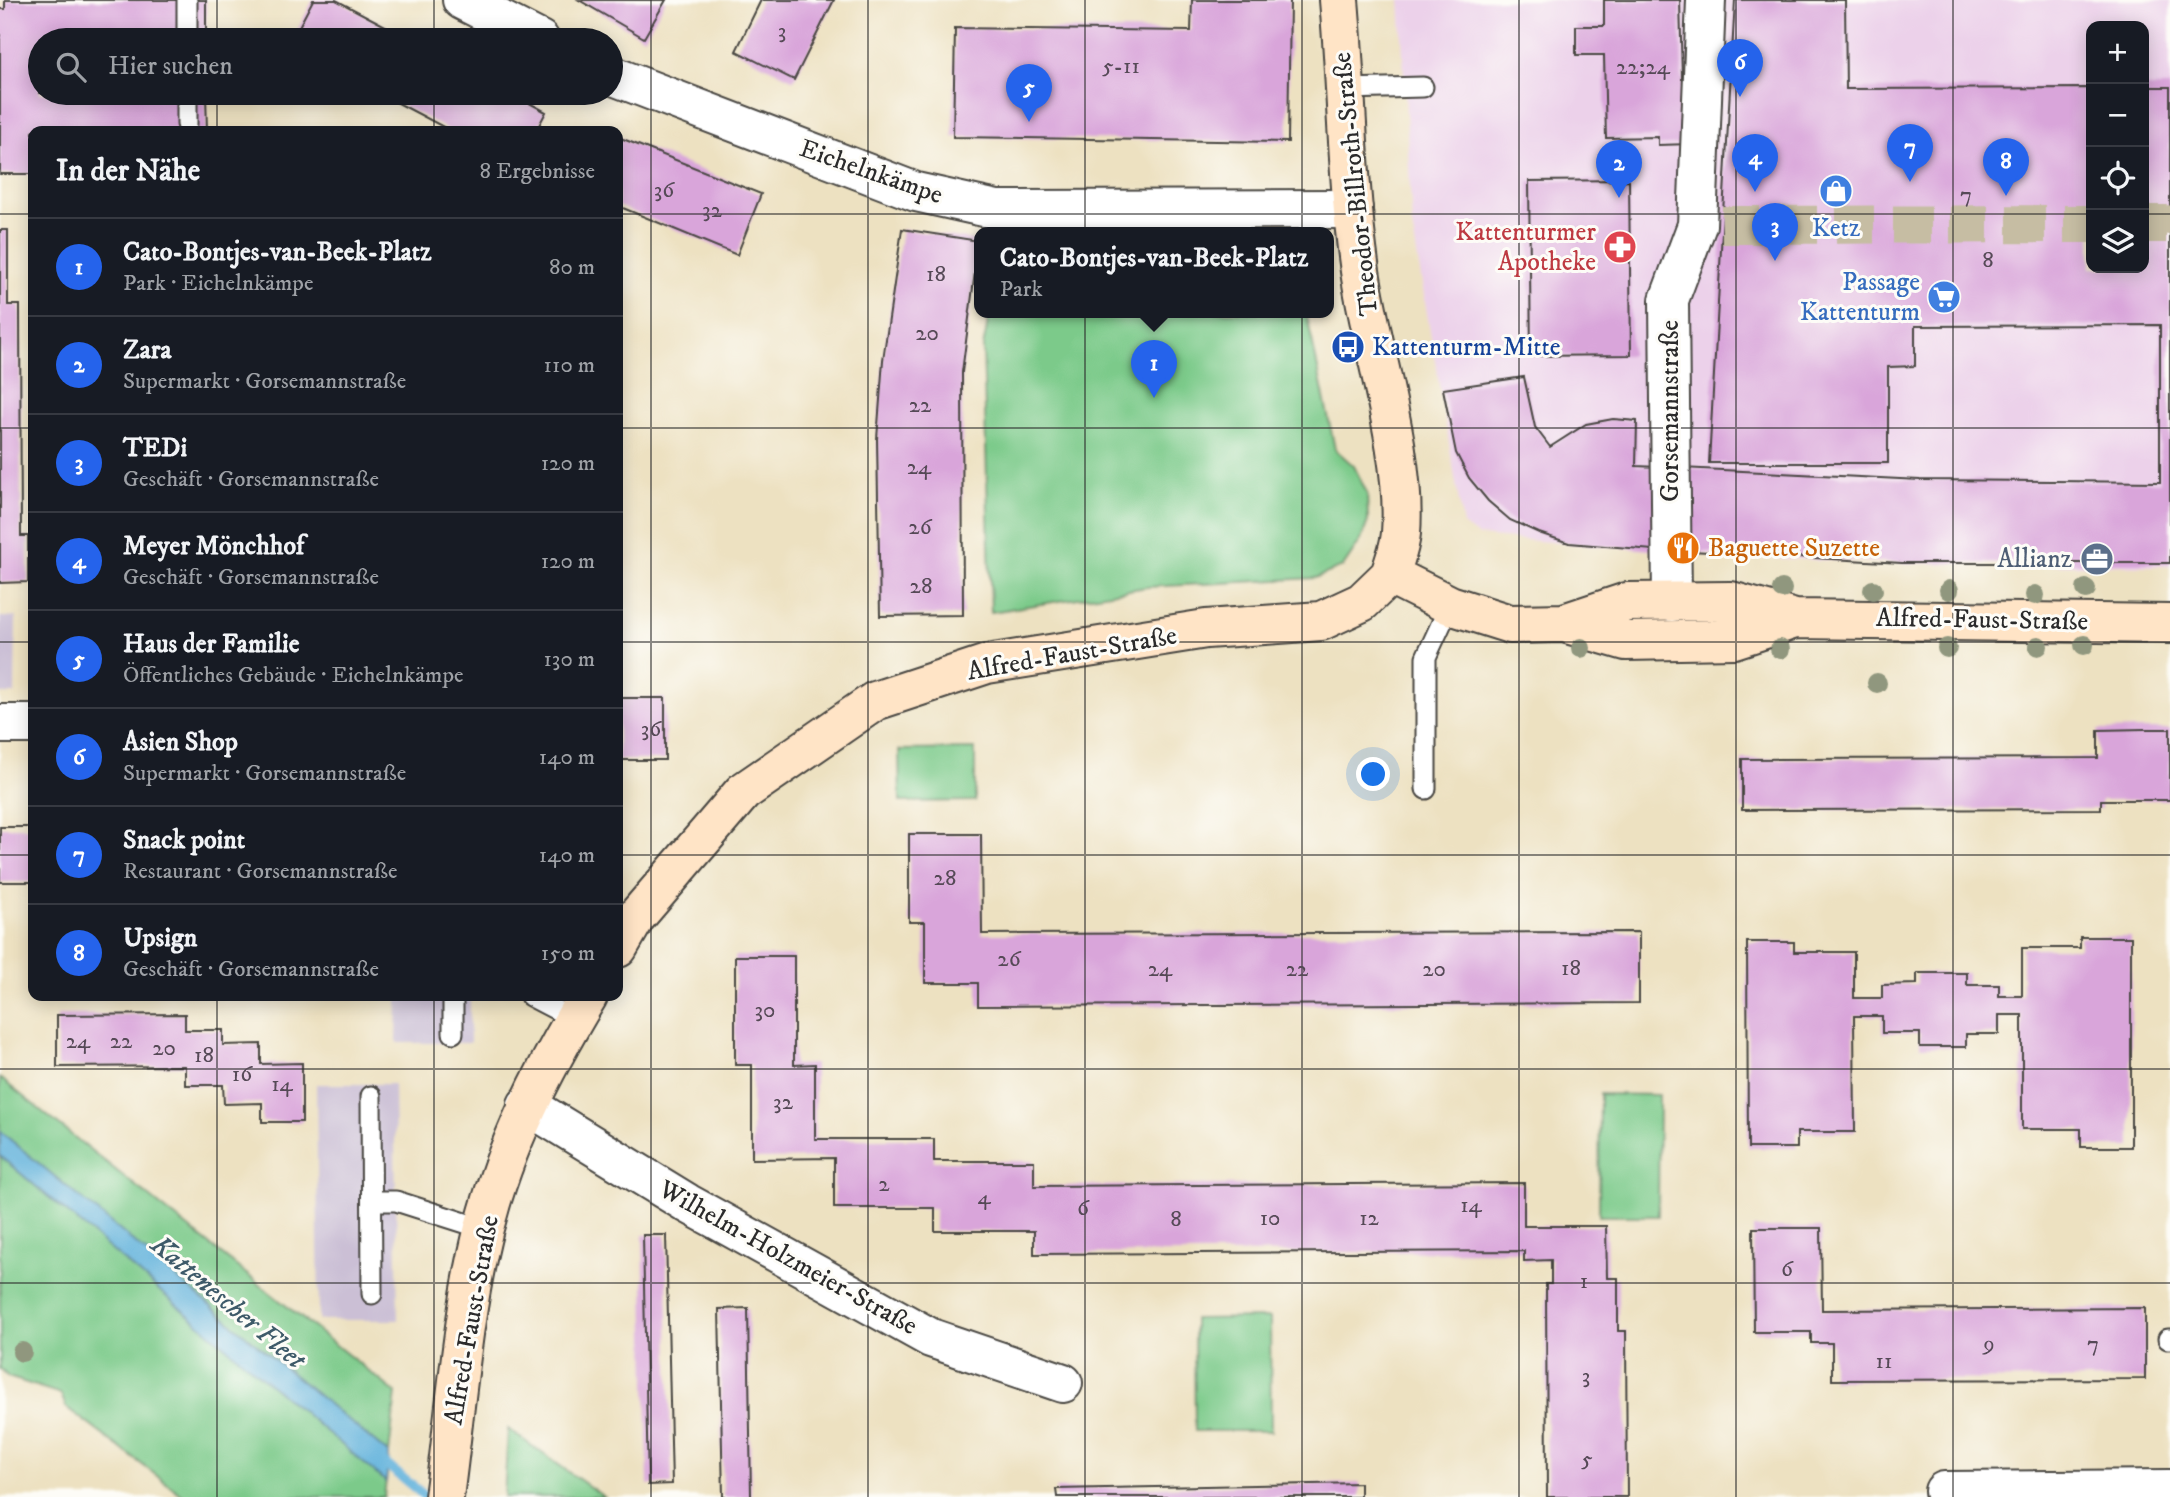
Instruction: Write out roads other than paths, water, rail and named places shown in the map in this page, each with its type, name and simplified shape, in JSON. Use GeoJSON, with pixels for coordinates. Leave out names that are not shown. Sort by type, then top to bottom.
{"type":"FeatureCollection","features":[{"type":"Feature","properties":{"kind":"street"},"geometry":{"type":"LineString","coordinates":[[462,0],[517,28]]}},
{"type":"Feature","properties":{"kind":"street","name":"Theodor-Billroth-Straße"},"geometry":{"type":"LineString","coordinates":[[1339,0],[1353,209],[1360,271],[1392,436],[1399,492],[1401,535],[1390,575]]}},
{"type":"Feature","properties":{"kind":"street","name":"Gorsemannstraße"},"geometry":{"type":"LineString","coordinates":[[1672,602],[1669,300],[1710,225],[1706,0]]}},
{"type":"Feature","properties":{"kind":"street","name":"Eichelnkämpe"},"geometry":{"type":"LineString","coordinates":[[623,80],[916,192],[997,210],[1353,209]]}},
{"type":"Feature","properties":{"kind":"street","name":"Alfred-Faust-Straße"},"geometry":{"type":"LineString","coordinates":[[624,924],[743,792],[875,701],[986,664],[1206,629],[1321,621],[1362,602],[1390,575],[1450,606],[1510,624],[1564,623],[1626,640],[1734,639],[1795,619]]}},
{"type":"Feature","properties":{"kind":"street","name":"Alfred-Faust-Straße"},"geometry":{"type":"LineString","coordinates":[[1564,623],[1627,602],[1731,601],[1795,619],[2170,624]]}},
{"type":"Feature","properties":{"kind":"street"},"geometry":{"type":"LineString","coordinates":[[0,724],[28,724]]}},
{"type":"Feature","properties":{"kind":"street","name":"Alfred-Faust-Straße"},"geometry":{"type":"LineString","coordinates":[[446,1484],[472,1289],[484,1229],[527,1105],[581,1007]]}},
{"type":"Feature","properties":{"kind":"street","name":"Wilhelm-Holzmeier-Straße"},"geometry":{"type":"LineString","coordinates":[[527,1105],[687,1203],[931,1338],[1063,1383]]}},
{"type":"Feature","properties":{"kind":"street"},"geometry":{"type":"LineString","coordinates":[[1944,1491],[2170,1489]]}},
{"type":"Feature","properties":{"kind":"lane"},"geometry":{"type":"LineString","coordinates":[[187,0],[187,28]]}},
{"type":"Feature","properties":{"kind":"lane"},"geometry":{"type":"LineString","coordinates":[[1345,89],[1423,87]]}},
{"type":"Feature","properties":{"kind":"lane"},"geometry":{"type":"LineString","coordinates":[[187,105],[187,124]]}},
{"type":"Feature","properties":{"kind":"lane"},"geometry":{"type":"LineString","coordinates":[[1426,789],[1426,657],[1450,606]]}},
{"type":"Feature","properties":{"kind":"lane"},"geometry":{"type":"LineString","coordinates":[[453,1001],[453,1033]]}},
{"type":"Feature","properties":{"kind":"lane"},"geometry":{"type":"LineString","coordinates":[[553,1001],[581,1007]]}},
{"type":"Feature","properties":{"kind":"lane"},"geometry":{"type":"LineString","coordinates":[[371,1096],[372,1294]]}},
{"type":"Feature","properties":{"kind":"lane"},"geometry":{"type":"LineString","coordinates":[[372,1201],[396,1201],[484,1229]]}},
{"type":"Feature","properties":{"kind":"water"},"geometry":{"type":"Polygon","coordinates":[[[0,1131],[389,1454],[386,1482],[0,1156],[0,1131]]]}},
{"type":"Feature","properties":{"kind":"waterway","name":"Kattenescher Fleet"},"geometry":{"type":"LineString","coordinates":[[377,1457],[426,1497]]}},
{"type":"Feature","properties":{"kind":"tunnel"},"geometry":{"type":"LineString","coordinates":[[1722,225],[2086,224]]}},
{"type":"Feature","properties":{"kind":"tunnel"},"geometry":{"type":"LineString","coordinates":[[2149,224],[2166,224],[2170,233]]}},
{"type":"Feature","properties":{"kind":"place","name":"Asien Shop"},"geometry":{"type":"Point","coordinates":[1740,97]}},
{"type":"Feature","properties":{"kind":"place","name":"Haus der Familie"},"geometry":{"type":"Point","coordinates":[1029,122]}},
{"type":"Feature","properties":{"kind":"place","name":"Snack point"},"geometry":{"type":"Point","coordinates":[1910,182]}},
{"type":"Feature","properties":{"kind":"place","name":"Ketz"},"geometry":{"type":"Point","coordinates":[1836,191]}},
{"type":"Feature","properties":{"kind":"place","name":"Meyer Mönchhof"},"geometry":{"type":"Point","coordinates":[1755,192]}},
{"type":"Feature","properties":{"kind":"place","name":"Upsign"},"geometry":{"type":"Point","coordinates":[2006,196]}},
{"type":"Feature","properties":{"kind":"place","name":"Zara"},"geometry":{"type":"Point","coordinates":[1619,198]}},
{"type":"Feature","properties":{"kind":"place","name":"Kattenturmer Apotheke"},"geometry":{"type":"Point","coordinates":[1620,247]}},
{"type":"Feature","properties":{"kind":"place","name":"TEDi"},"geometry":{"type":"Point","coordinates":[1775,261]}},
{"type":"Feature","properties":{"kind":"place","name":"Passage Kattenturm"},"geometry":{"type":"Point","coordinates":[1944,297]}},
{"type":"Feature","properties":{"kind":"place","name":"Kattenturm-Mitte"},"geometry":{"type":"Point","coordinates":[1348,347]}},
{"type":"Feature","properties":{"kind":"place","name":"Cato-Bontjes-van-Beek-Platz"},"geometry":{"type":"Point","coordinates":[1154,398]}},
{"type":"Feature","properties":{"kind":"place","name":"Baguette Suzette"},"geometry":{"type":"Point","coordinates":[1683,548]}},
{"type":"Feature","properties":{"kind":"place","name":"Allianz"},"geometry":{"type":"Point","coordinates":[2097,559]}}]}
